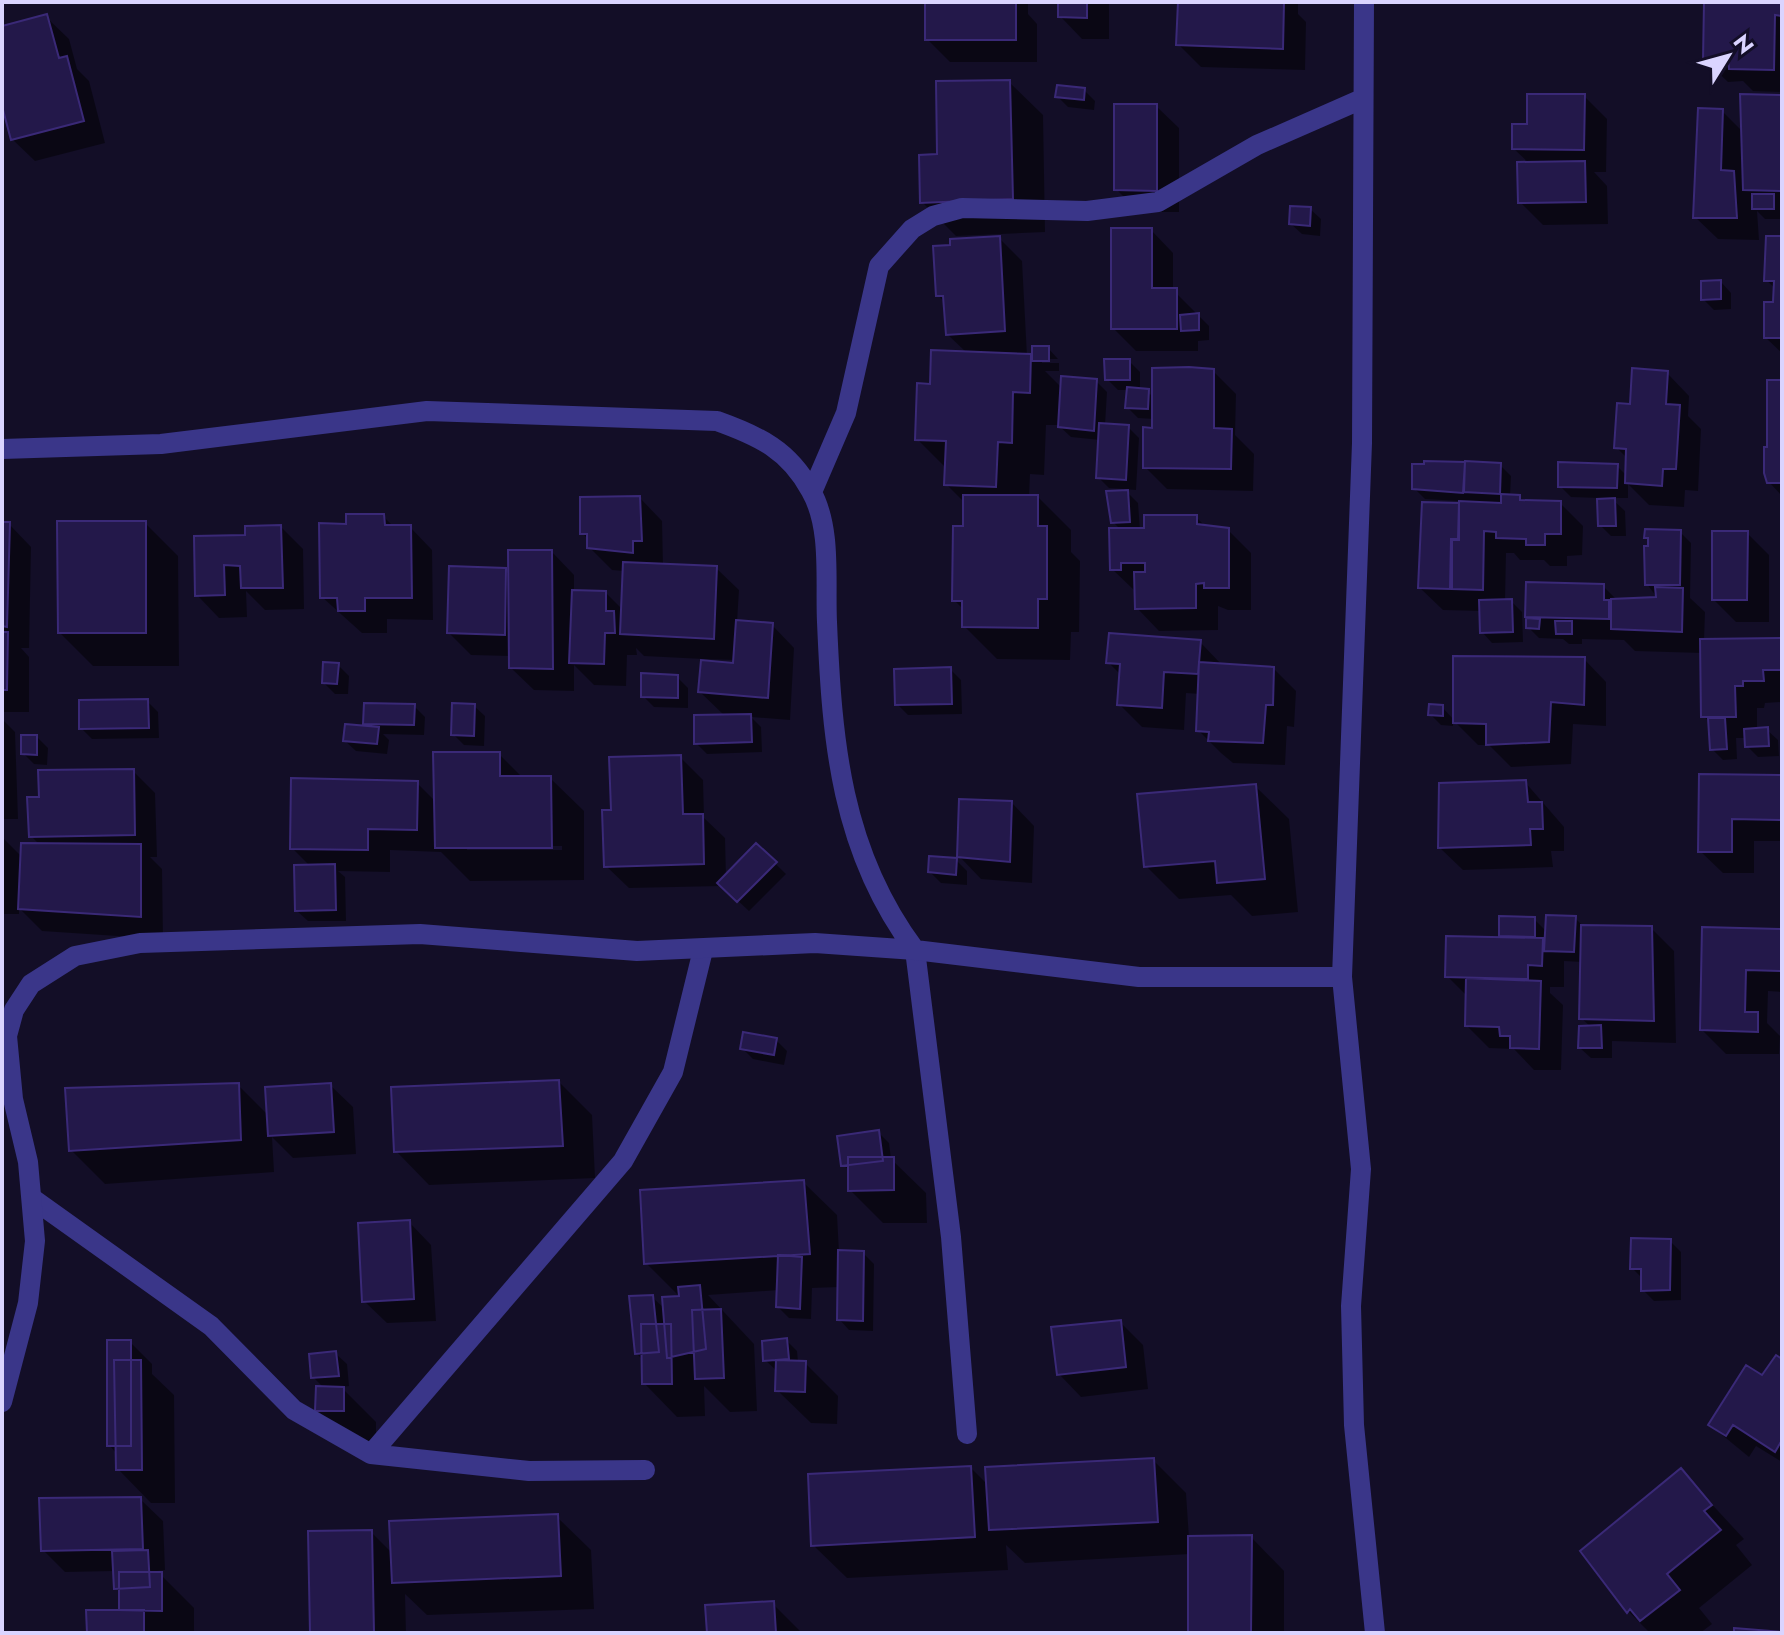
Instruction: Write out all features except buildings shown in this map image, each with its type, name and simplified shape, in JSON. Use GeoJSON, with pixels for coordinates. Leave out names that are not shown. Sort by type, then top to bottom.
{"type":"FeatureCollection","features":[{"type":"Feature","properties":{"kind":"street"},"geometry":{"type":"LineString","coordinates":[[1364,2],[1362,443],[1342,977],[1361,1169],[1351,1306],[1354,1425],[1375,1633]]}},
{"type":"Feature","properties":{"kind":"street"},"geometry":{"type":"LineString","coordinates":[[812,492],[846,413],[879,266],[912,229],[933,216],[962,208],[1087,211],[1158,202],[1257,145],[1362,99]]}},
{"type":"Feature","properties":{"kind":"street"},"geometry":{"type":"LineString","coordinates":[[2,449],[161,444],[427,411],[717,421],[761,437],[786,457],[812,492],[824,538],[834,744],[842,787],[867,871],[888,914],[915,950],[921,1020],[951,1237],[967,1434]]}},
{"type":"Feature","properties":{"kind":"street"},"geometry":{"type":"LineString","coordinates":[[2,1402],[28,1303],[35,1241],[33,1199],[7,1059],[7,1036],[14,1010],[31,984],[75,956],[140,943],[304,935],[478,936],[637,951],[815,943],[915,950],[1139,977],[1342,977]]}},
{"type":"Feature","properties":{"kind":"street"},"geometry":{"type":"LineString","coordinates":[[371,1454],[623,1161],[673,1072],[703,950]]}},
{"type":"Feature","properties":{"kind":"street"},"geometry":{"type":"LineString","coordinates":[[33,1199],[211,1326],[294,1410],[371,1454],[529,1471],[645,1470]]}}]}
